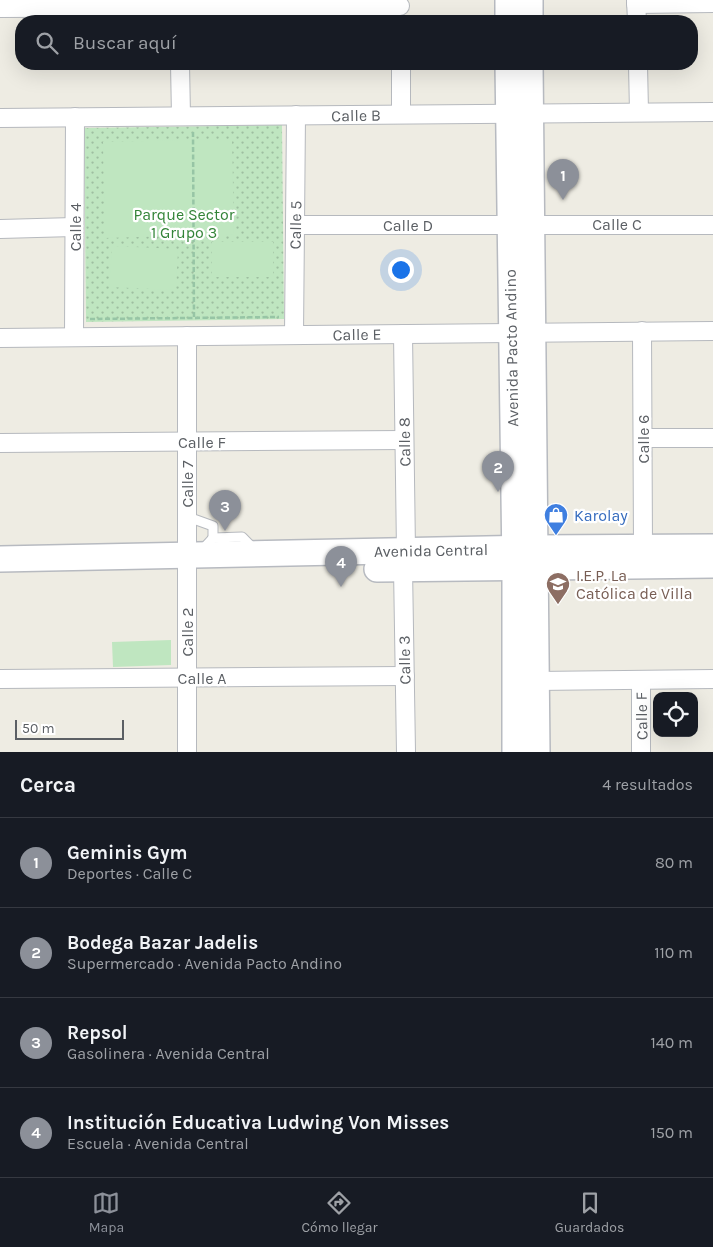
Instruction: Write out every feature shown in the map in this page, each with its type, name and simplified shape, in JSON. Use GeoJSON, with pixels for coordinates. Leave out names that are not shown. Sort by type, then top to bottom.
{"type":"FeatureCollection","features":[{"type":"Feature","properties":{"kind":"street"},"geometry":{"type":"LineString","coordinates":[[508,0],[508,15]]}},
{"type":"Feature","properties":{"kind":"street"},"geometry":{"type":"LineString","coordinates":[[530,0],[530,15]]}},
{"type":"Feature","properties":{"kind":"street"},"geometry":{"type":"LineString","coordinates":[[636,9],[713,3]]}},
{"type":"Feature","properties":{"kind":"street"},"geometry":{"type":"LineString","coordinates":[[0,8],[400,9]]}},
{"type":"Feature","properties":{"kind":"street"},"geometry":{"type":"LineString","coordinates":[[181,70],[187,116]]}},
{"type":"Feature","properties":{"kind":"street"},"geometry":{"type":"LineString","coordinates":[[400,70],[401,114]]}},
{"type":"Feature","properties":{"kind":"street","name":"Avenida Pacto Andino"},"geometry":{"type":"LineString","coordinates":[[509,70],[519,113],[525,558],[514,752]]}},
{"type":"Feature","properties":{"kind":"street","name":"Avenida Pacto Andino"},"geometry":{"type":"LineString","coordinates":[[519,113],[529,70]]}},
{"type":"Feature","properties":{"kind":"street"},"geometry":{"type":"LineString","coordinates":[[638,70],[639,112]]}},
{"type":"Feature","properties":{"kind":"street","name":"Calle B"},"geometry":{"type":"LineString","coordinates":[[0,118],[713,112]]}},
{"type":"Feature","properties":{"kind":"street","name":"Calle 5"},"geometry":{"type":"LineString","coordinates":[[294,335],[296,115]]}},
{"type":"Feature","properties":{"kind":"street","name":"Calle 4"},"geometry":{"type":"LineString","coordinates":[[74,337],[75,117]]}},
{"type":"Feature","properties":{"kind":"street","name":"Calle C"},"geometry":{"type":"LineString","coordinates":[[521,224],[713,225]]}},
{"type":"Feature","properties":{"kind":"street","name":"Calle D"},"geometry":{"type":"LineString","coordinates":[[296,225],[521,224]]}},
{"type":"Feature","properties":{"kind":"street"},"geometry":{"type":"LineString","coordinates":[[0,229],[74,227]]}},
{"type":"Feature","properties":{"kind":"street","name":"Calle E"},"geometry":{"type":"LineString","coordinates":[[0,338],[74,337],[192,330],[294,335],[713,331]]}},
{"type":"Feature","properties":{"kind":"street","name":"Calle 7"},"geometry":{"type":"LineString","coordinates":[[192,330],[187,442],[188,516],[196,555]]}},
{"type":"Feature","properties":{"kind":"street","name":"Calle 6"},"geometry":{"type":"LineString","coordinates":[[642,331],[643,547]]}},
{"type":"Feature","properties":{"kind":"street","name":"Calle 8"},"geometry":{"type":"LineString","coordinates":[[403,334],[405,560]]}},
{"type":"Feature","properties":{"kind":"street"},"geometry":{"type":"LineString","coordinates":[[643,438],[713,438]]}},
{"type":"Feature","properties":{"kind":"street","name":"Calle F"},"geometry":{"type":"LineString","coordinates":[[0,443],[404,440]]}},
{"type":"Feature","properties":{"kind":"street","name":"Avenida Central"},"geometry":{"type":"LineString","coordinates":[[525,558],[643,547],[713,547]]}},
{"type":"Feature","properties":{"kind":"street","name":"Avenida Central"},"geometry":{"type":"LineString","coordinates":[[0,559],[260,554],[405,560]]}},
{"type":"Feature","properties":{"kind":"street","name":"Avenida Central"},"geometry":{"type":"LineString","coordinates":[[0,576],[196,555],[405,560],[525,558],[713,565]]}},
{"type":"Feature","properties":{"kind":"street","name":"Calle 2"},"geometry":{"type":"LineString","coordinates":[[187,752],[186,678],[196,555]]}},
{"type":"Feature","properties":{"kind":"street","name":"Avenida Pacto Andino"},"geometry":{"type":"LineString","coordinates":[[525,558],[536,681],[537,752]]}},
{"type":"Feature","properties":{"kind":"street","name":"Calle 3"},"geometry":{"type":"LineString","coordinates":[[405,560],[404,676],[406,752]]}},
{"type":"Feature","properties":{"kind":"street","name":"Calle A"},"geometry":{"type":"LineString","coordinates":[[0,679],[404,676]]}},
{"type":"Feature","properties":{"kind":"street"},"geometry":{"type":"LineString","coordinates":[[536,681],[713,679]]}},
{"type":"Feature","properties":{"kind":"street","name":"Calle F"},"geometry":{"type":"LineString","coordinates":[[641,680],[641,752]]}},
{"type":"Feature","properties":{"kind":"lane"},"geometry":{"type":"LineString","coordinates":[[188,516],[213,526],[196,555]]}},
{"type":"Feature","properties":{"kind":"path"},"geometry":{"type":"LineString","coordinates":[[187,116],[192,330]]}},
{"type":"Feature","properties":{"kind":"path"},"geometry":{"type":"LineString","coordinates":[[88,320],[192,330],[282,317]]}},
{"type":"Feature","properties":{"kind":"green space","name":"Parque Sector 1 Grupo 3"},"geometry":{"type":"Polygon","coordinates":[[[282,125],[284,319],[86,322],[84,128],[282,125]]]}},
{"type":"Feature","properties":{"kind":"green space"},"geometry":{"type":"Polygon","coordinates":[[[232,139],[234,234],[105,238],[103,142],[232,139]]]}},
{"type":"Feature","properties":{"kind":"green space"},"geometry":{"type":"Polygon","coordinates":[[[212,242],[273,242],[273,277],[212,277],[212,242]]]}},
{"type":"Feature","properties":{"kind":"green space"},"geometry":{"type":"Polygon","coordinates":[[[112,246],[178,249],[176,290],[109,287],[112,246]]]}},
{"type":"Feature","properties":{"kind":"green space"},"geometry":{"type":"Polygon","coordinates":[[[171,640],[171,665],[113,667],[112,642],[171,640]]]}},
{"type":"Feature","properties":{"kind":"place","name":"Geminis Gym"},"geometry":{"type":"Point","coordinates":[563,200]}},
{"type":"Feature","properties":{"kind":"place","name":"Bodega Bazar Jadelis"},"geometry":{"type":"Point","coordinates":[498,492]}},
{"type":"Feature","properties":{"kind":"place","name":"Repsol"},"geometry":{"type":"Point","coordinates":[225,531]}},
{"type":"Feature","properties":{"kind":"place","name":"Karolay"},"geometry":{"type":"Point","coordinates":[556,536]}},
{"type":"Feature","properties":{"kind":"place","name":"Institución Educativa Ludwing Von Misses"},"geometry":{"type":"Point","coordinates":[341,587]}},
{"type":"Feature","properties":{"kind":"place","name":"I.E.P. La Católica de Villa"},"geometry":{"type":"Point","coordinates":[558,605]}}]}
